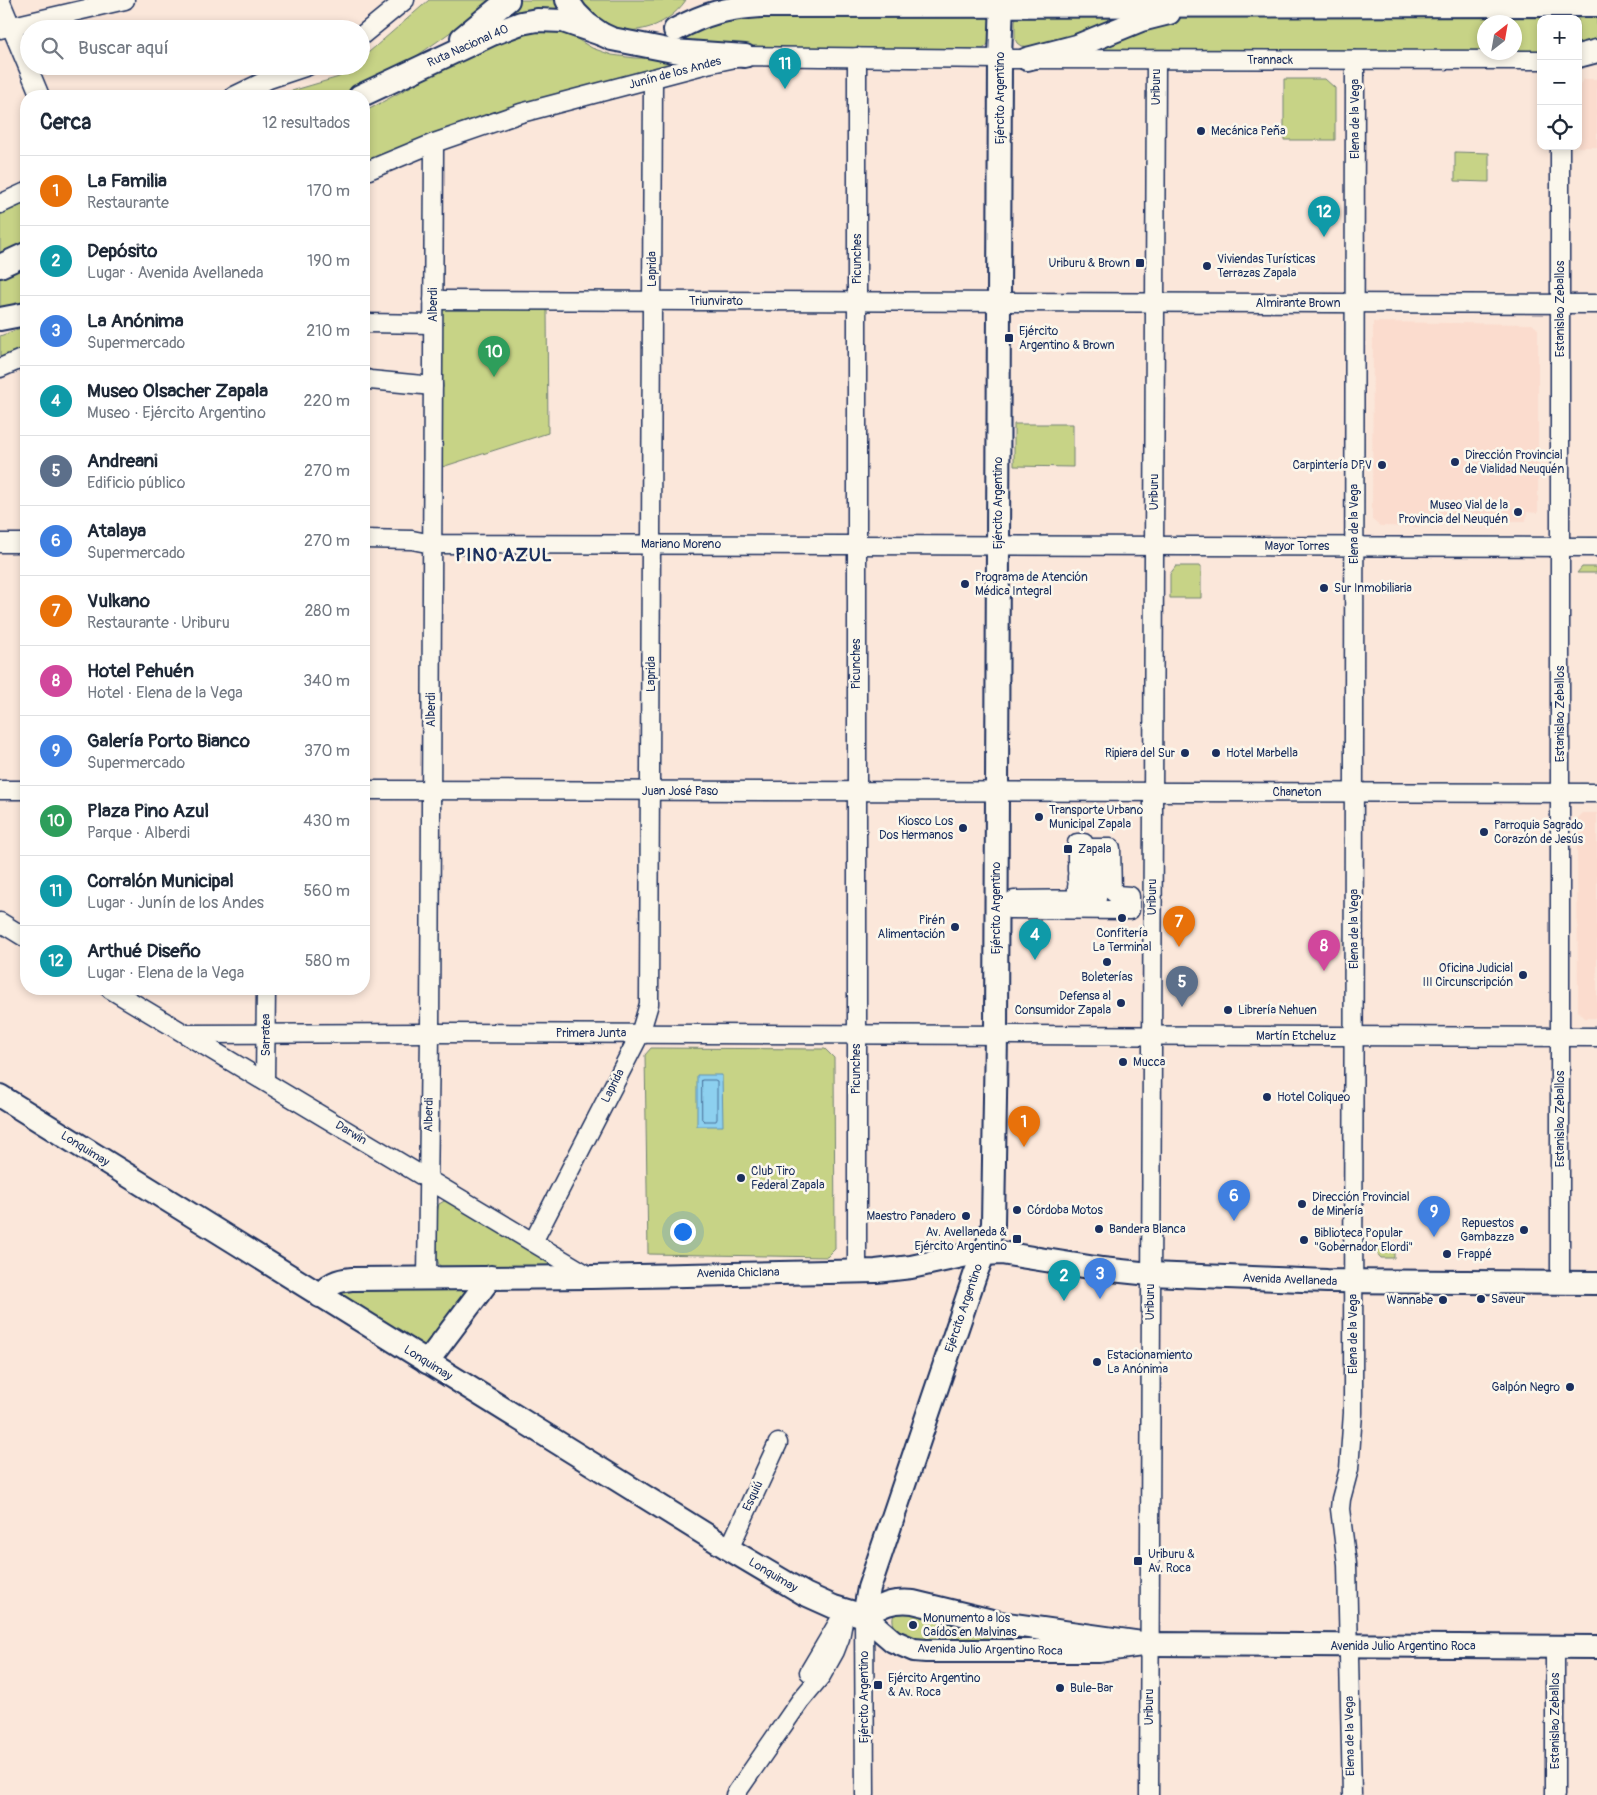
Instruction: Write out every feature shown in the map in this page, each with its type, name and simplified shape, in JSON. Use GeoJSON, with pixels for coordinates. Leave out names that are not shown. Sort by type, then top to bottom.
{"type":"FeatureCollection","features":[{"type":"Feature","properties":{"kind":"main road","name":"Ruta Nacional 40"},"geometry":{"type":"LineString","coordinates":[[423,66],[475,28],[508,0]]}},
{"type":"Feature","properties":{"kind":"main road"},"geometry":{"type":"LineString","coordinates":[[567,0],[576,13],[601,34]]}},
{"type":"Feature","properties":{"kind":"main road"},"geometry":{"type":"LineString","coordinates":[[675,30],[685,19],[697,0]]}},
{"type":"Feature","properties":{"kind":"main road"},"geometry":{"type":"LineString","coordinates":[[637,43],[662,38],[709,13],[752,6],[1002,3],[1210,6],[1597,5]]}},
{"type":"Feature","properties":{"kind":"main road","name":"Ejército Argentino"},"geometry":{"type":"LineString","coordinates":[[854,1613],[869,1588],[975,1275],[991,1234],[994,1215],[1000,59],[1002,3]]}},
{"type":"Feature","properties":{"kind":"main road"},"geometry":{"type":"LineString","coordinates":[[1027,59],[1077,46],[1153,17],[1210,6]]}},
{"type":"Feature","properties":{"kind":"main road","name":"Ruta Nacional 40"},"geometry":{"type":"LineString","coordinates":[[370,92],[492,34],[529,21],[563,21],[624,42],[637,43],[673,52],[745,56]]}},
{"type":"Feature","properties":{"kind":"main road"},"geometry":{"type":"LineString","coordinates":[[1582,55],[1597,51]]}},
{"type":"Feature","properties":{"kind":"main road"},"geometry":{"type":"LineString","coordinates":[[0,266],[20,257]]}},
{"type":"Feature","properties":{"kind":"main road"},"geometry":{"type":"LineString","coordinates":[[0,319],[20,316]]}},
{"type":"Feature","properties":{"kind":"main road","name":"Lonquimay"},"geometry":{"type":"LineString","coordinates":[[0,1096],[729,1549],[805,1594],[854,1613]]}},
{"type":"Feature","properties":{"kind":"main road","name":"Avenida Chiclana"},"geometry":{"type":"LineString","coordinates":[[320,1296],[330,1285],[343,1280],[591,1277],[893,1270],[959,1256],[984,1253]]}},
{"type":"Feature","properties":{"kind":"main road","name":"Avenida Avellaneda"},"geometry":{"type":"LineString","coordinates":[[984,1253],[1019,1255],[1102,1269],[1150,1274],[1353,1281],[1597,1283]]}},
{"type":"Feature","properties":{"kind":"main road"},"geometry":{"type":"LineString","coordinates":[[427,1362],[491,1278]]}},
{"type":"Feature","properties":{"kind":"main road","name":"Avenida Julio Argentino Roca"},"geometry":{"type":"LineString","coordinates":[[854,1613],[902,1601],[1000,1623],[1149,1644],[1597,1647]]}},
{"type":"Feature","properties":{"kind":"main road","name":"Avenida Julio Argentino Roca"},"geometry":{"type":"LineString","coordinates":[[854,1613],[893,1641],[914,1650],[1098,1651],[1149,1644]]}},
{"type":"Feature","properties":{"kind":"street"},"geometry":{"type":"LineString","coordinates":[[0,0],[6,27],[20,55]]}},
{"type":"Feature","properties":{"kind":"street"},"geometry":{"type":"LineString","coordinates":[[370,29],[405,0]]}},
{"type":"Feature","properties":{"kind":"street"},"geometry":{"type":"LineString","coordinates":[[36,20],[116,1]]}},
{"type":"Feature","properties":{"kind":"street"},"geometry":{"type":"LineString","coordinates":[[6,27],[20,24]]}},
{"type":"Feature","properties":{"kind":"street","name":"Junín de los Andes"},"geometry":{"type":"LineString","coordinates":[[370,170],[434,143],[521,113],[726,59],[745,56],[1000,59]]}},
{"type":"Feature","properties":{"kind":"street","name":"Picunches"},"geometry":{"type":"LineString","coordinates":[[857,57],[857,1271]]}},
{"type":"Feature","properties":{"kind":"street","name":"Trannack"},"geometry":{"type":"LineString","coordinates":[[1000,59],[1537,60]]}},
{"type":"Feature","properties":{"kind":"street","name":"Uriburu"},"geometry":{"type":"LineString","coordinates":[[1148,1795],[1156,60]]}},
{"type":"Feature","properties":{"kind":"street","name":"Elena de la Vega"},"geometry":{"type":"LineString","coordinates":[[1352,1795],[1347,1564],[1340,1509],[1349,1469],[1352,1436],[1355,60]]}},
{"type":"Feature","properties":{"kind":"street"},"geometry":{"type":"LineString","coordinates":[[1582,60],[1597,60]]}},
{"type":"Feature","properties":{"kind":"street"},"geometry":{"type":"LineString","coordinates":[[30,75],[37,90]]}},
{"type":"Feature","properties":{"kind":"street"},"geometry":{"type":"LineString","coordinates":[[247,90],[280,75]]}},
{"type":"Feature","properties":{"kind":"street","name":"Laprida"},"geometry":{"type":"LineString","coordinates":[[533,1242],[640,1034],[647,1014],[650,995],[653,78]]}},
{"type":"Feature","properties":{"kind":"street","name":"Alberdi"},"geometry":{"type":"LineString","coordinates":[[427,1278],[434,143]]}},
{"type":"Feature","properties":{"kind":"street","name":"Estanislao Zeballos"},"geometry":{"type":"LineString","coordinates":[[1560,150],[1560,1283]]}},
{"type":"Feature","properties":{"kind":"street"},"geometry":{"type":"LineString","coordinates":[[0,204],[20,195]]}},
{"type":"Feature","properties":{"kind":"street","name":"Triunvirato"},"geometry":{"type":"LineString","coordinates":[[433,300],[999,302]]}},
{"type":"Feature","properties":{"kind":"street","name":"Almirante Brown"},"geometry":{"type":"LineString","coordinates":[[999,302],[1597,304]]}},
{"type":"Feature","properties":{"kind":"street"},"geometry":{"type":"LineString","coordinates":[[0,328],[20,318]]}},
{"type":"Feature","properties":{"kind":"street"},"geometry":{"type":"LineString","coordinates":[[370,323],[433,324]]}},
{"type":"Feature","properties":{"kind":"street"},"geometry":{"type":"LineString","coordinates":[[0,368],[20,360]]}},
{"type":"Feature","properties":{"kind":"street"},"geometry":{"type":"LineString","coordinates":[[370,380],[433,386]]}},
{"type":"Feature","properties":{"kind":"street","name":"Mariano Moreno"},"geometry":{"type":"LineString","coordinates":[[370,539],[412,540],[432,544],[998,545]]}},
{"type":"Feature","properties":{"kind":"street"},"geometry":{"type":"LineString","coordinates":[[0,543],[20,543]]}},
{"type":"Feature","properties":{"kind":"street"},"geometry":{"type":"LineString","coordinates":[[370,551],[405,551],[432,544]]}},
{"type":"Feature","properties":{"kind":"street","name":"Mayor Torres"},"geometry":{"type":"LineString","coordinates":[[998,545],[1597,547]]}},
{"type":"Feature","properties":{"kind":"street"},"geometry":{"type":"LineString","coordinates":[[0,790],[20,790]]}},
{"type":"Feature","properties":{"kind":"street","name":"Juan José Paso"},"geometry":{"type":"LineString","coordinates":[[370,790],[997,791]]}},
{"type":"Feature","properties":{"kind":"street","name":"Chaneton"},"geometry":{"type":"LineString","coordinates":[[997,791],[1597,793]]}},
{"type":"Feature","properties":{"kind":"street"},"geometry":{"type":"LineString","coordinates":[[1077,843],[1084,843],[1084,848],[1112,848],[1112,891],[1117,895],[1130,896],[1130,910],[1008,909],[1010,903],[1014,900],[1097,899],[1097,893],[1077,893],[1077,887],[1097,887],[1097,881],[1077,881],[1077,876],[1097,876],[1097,871],[1077,871],[1077,865],[1097,865],[1097,859],[1077,860],[1077,843]]}},
{"type":"Feature","properties":{"kind":"street"},"geometry":{"type":"LineString","coordinates":[[0,922],[20,934]]}},
{"type":"Feature","properties":{"kind":"street","name":"Darwin"},"geometry":{"type":"LineString","coordinates":[[120,995],[591,1277]]}},
{"type":"Feature","properties":{"kind":"street","name":"Sarratea"},"geometry":{"type":"LineString","coordinates":[[265,1081],[266,995]]}},
{"type":"Feature","properties":{"kind":"street","name":"Primera Junta"},"geometry":{"type":"LineString","coordinates":[[186,1034],[996,1035]]}},
{"type":"Feature","properties":{"kind":"street","name":"Martín Etcheluz"},"geometry":{"type":"LineString","coordinates":[[996,1035],[1597,1037]]}},
{"type":"Feature","properties":{"kind":"street","name":"Esquiú"},"geometry":{"type":"LineString","coordinates":[[729,1549],[778,1443]]}},
{"type":"Feature","properties":{"kind":"street"},"geometry":{"type":"LineString","coordinates":[[735,1795],[800,1700],[806,1678],[820,1666],[839,1642],[854,1613]]}},
{"type":"Feature","properties":{"kind":"street","name":"Ejército Argentino"},"geometry":{"type":"LineString","coordinates":[[854,1613],[865,1795]]}},
{"type":"Feature","properties":{"kind":"street","name":"Estanislao Zeballos"},"geometry":{"type":"LineString","coordinates":[[1555,1647],[1555,1795]]}},
{"type":"Feature","properties":{"kind":"shaded area"},"geometry":{"type":"Polygon","coordinates":[[[1584,79],[1597,79],[1597,147],[1582,147],[1582,81],[1584,79]]]}},
{"type":"Feature","properties":{"kind":"shaded area","name":"Dirección Provincial de Vialidad Neuquén"},"geometry":{"type":"Polygon","coordinates":[[[1373,322],[1532,324],[1538,329],[1538,513],[1527,512],[1526,521],[1510,521],[1509,516],[1472,515],[1472,521],[1447,521],[1447,515],[1420,514],[1419,527],[1380,526],[1372,520],[1373,322]]]}},
{"type":"Feature","properties":{"kind":"shaded area"},"geometry":{"type":"Polygon","coordinates":[[[1583,813],[1597,813],[1597,1018],[1585,1018],[1578,1011],[1577,819],[1583,813]]]}},
{"type":"Feature","properties":{"kind":"green space"},"geometry":{"type":"Polygon","coordinates":[[[429,0],[496,0],[411,60],[355,90],[295,90],[342,75],[370,75],[370,51],[429,0]]]}},
{"type":"Feature","properties":{"kind":"green space"},"geometry":{"type":"Polygon","coordinates":[[[519,0],[557,0],[564,13],[482,31],[519,0]]]}},
{"type":"Feature","properties":{"kind":"green space"},"geometry":{"type":"Polygon","coordinates":[[[578,0],[686,0],[678,10],[656,25],[644,29],[631,30],[618,29],[606,25],[594,18],[578,0]]]}},
{"type":"Feature","properties":{"kind":"green space"},"geometry":{"type":"Polygon","coordinates":[[[1136,15],[1040,47],[1021,46],[1015,39],[1016,17],[1136,15]]]}},
{"type":"Feature","properties":{"kind":"green space"},"geometry":{"type":"Polygon","coordinates":[[[732,17],[989,17],[991,35],[988,44],[982,49],[737,50],[675,42],[692,30],[732,17]]]}},
{"type":"Feature","properties":{"kind":"green space"},"geometry":{"type":"Polygon","coordinates":[[[1175,17],[1477,18],[1477,53],[1087,50],[1175,17]]]}},
{"type":"Feature","properties":{"kind":"green space"},"geometry":{"type":"Polygon","coordinates":[[[1522,18],[1537,18],[1537,53],[1522,53],[1522,18]]]}},
{"type":"Feature","properties":{"kind":"green space"},"geometry":{"type":"Polygon","coordinates":[[[1582,18],[1597,18],[1597,45],[1582,49],[1582,18]]]}},
{"type":"Feature","properties":{"kind":"green space"},"geometry":{"type":"Polygon","coordinates":[[[536,28],[565,32],[592,48],[612,55],[635,58],[693,59],[497,112],[412,143],[370,161],[370,109],[485,46],[536,28]]]}},
{"type":"Feature","properties":{"kind":"green space"},"geometry":{"type":"Polygon","coordinates":[[[1284,79],[1325,79],[1335,88],[1335,140],[1284,140],[1284,79]]]}},
{"type":"Feature","properties":{"kind":"green space"},"geometry":{"type":"Polygon","coordinates":[[[1455,152],[1489,153],[1489,182],[1455,181],[1455,152]]]}},
{"type":"Feature","properties":{"kind":"green space"},"geometry":{"type":"Polygon","coordinates":[[[20,206],[20,247],[0,256],[0,215],[20,206]]]}},
{"type":"Feature","properties":{"kind":"green space"},"geometry":{"type":"Polygon","coordinates":[[[20,269],[20,307],[0,309],[0,278],[20,269]]]}},
{"type":"Feature","properties":{"kind":"green space"},"geometry":{"type":"Polygon","coordinates":[[[444,308],[547,308],[548,433],[439,468],[441,312],[444,308]]]}},
{"type":"Feature","properties":{"kind":"green space"},"geometry":{"type":"Polygon","coordinates":[[[20,328],[20,354],[0,362],[0,336],[20,328]]]}},
{"type":"Feature","properties":{"kind":"green space"},"geometry":{"type":"Polygon","coordinates":[[[1014,424],[1073,424],[1073,467],[1014,466],[1014,424]]]}},
{"type":"Feature","properties":{"kind":"green space"},"geometry":{"type":"Polygon","coordinates":[[[1176,566],[1201,566],[1201,598],[1170,598],[1170,574],[1176,566]]]}},
{"type":"Feature","properties":{"kind":"green space"},"geometry":{"type":"Polygon","coordinates":[[[1582,567],[1597,567],[1597,573],[1577,573],[1582,567]]]}},
{"type":"Feature","properties":{"kind":"green space","name":"Club Tiro Federal Zapala"},"geometry":{"type":"Polygon","coordinates":[[[651,1048],[825,1049],[834,1058],[835,1249],[827,1257],[648,1254],[645,1055],[651,1048]]]}},
{"type":"Feature","properties":{"kind":"green space"},"geometry":{"type":"Polygon","coordinates":[[[446,1200],[556,1265],[554,1267],[442,1267],[439,1265],[437,1258],[437,1212],[439,1204],[446,1200]]]}},
{"type":"Feature","properties":{"kind":"green space"},"geometry":{"type":"Polygon","coordinates":[[[1373,1246],[1394,1247],[1394,1258],[1381,1258],[1373,1249],[1373,1246]]]}},
{"type":"Feature","properties":{"kind":"green space"},"geometry":{"type":"Polygon","coordinates":[[[471,1287],[427,1346],[424,1346],[341,1296],[340,1293],[343,1289],[471,1287]]]}},
{"type":"Feature","properties":{"kind":"green space"},"geometry":{"type":"Polygon","coordinates":[[[897,1609],[1084,1639],[930,1645],[897,1631],[893,1620],[897,1609]]]}},
{"type":"Feature","properties":{"kind":"water"},"geometry":{"type":"Polygon","coordinates":[[[697,1075],[722,1075],[723,1126],[697,1126],[697,1075]]]}},
{"type":"Feature","properties":{"kind":"place","name":"Corralón Municipal"},"geometry":{"type":"Point","coordinates":[785,89]}},
{"type":"Feature","properties":{"kind":"place","name":"Mecánica Peña"},"geometry":{"type":"Point","coordinates":[1201,131]}},
{"type":"Feature","properties":{"kind":"place","name":"Arthué Diseño"},"geometry":{"type":"Point","coordinates":[1324,237]}},
{"type":"Feature","properties":{"kind":"place","name":"Uriburu & Brown"},"geometry":{"type":"Point","coordinates":[1140,263]}},
{"type":"Feature","properties":{"kind":"place","name":"Viviendas Turísticas Terrazas Zapala"},"geometry":{"type":"Point","coordinates":[1207,266]}},
{"type":"Feature","properties":{"kind":"place","name":"Ejército Argentino & Brown"},"geometry":{"type":"Point","coordinates":[1009,338]}},
{"type":"Feature","properties":{"kind":"place","name":"Plaza Pino Azul"},"geometry":{"type":"Point","coordinates":[494,377]}},
{"type":"Feature","properties":{"kind":"place","name":"Dirección Provincial de Vialidad Neuquén"},"geometry":{"type":"Point","coordinates":[1455,462]}},
{"type":"Feature","properties":{"kind":"place","name":"Carpintería DPV"},"geometry":{"type":"Point","coordinates":[1382,465]}},
{"type":"Feature","properties":{"kind":"place","name":"Museo Vial de la Provincia del Neuquén"},"geometry":{"type":"Point","coordinates":[1518,512]}},
{"type":"Feature","properties":{"kind":"place","name":"Programa de Atención Médica Integral"},"geometry":{"type":"Point","coordinates":[965,584]}},
{"type":"Feature","properties":{"kind":"place","name":"Sur Inmobiliaria"},"geometry":{"type":"Point","coordinates":[1324,588]}},
{"type":"Feature","properties":{"kind":"place","name":"Ripiera del Sur"},"geometry":{"type":"Point","coordinates":[1185,753]}},
{"type":"Feature","properties":{"kind":"place","name":"Hotel Marbella"},"geometry":{"type":"Point","coordinates":[1216,753]}},
{"type":"Feature","properties":{"kind":"place","name":"Transporte Urbano Municipal Zapala"},"geometry":{"type":"Point","coordinates":[1039,817]}},
{"type":"Feature","properties":{"kind":"place","name":"Kiosco Los Dos Hermanos"},"geometry":{"type":"Point","coordinates":[963,828]}},
{"type":"Feature","properties":{"kind":"place","name":"Parroquia Sagrado Corazón de Jesús"},"geometry":{"type":"Point","coordinates":[1484,832]}},
{"type":"Feature","properties":{"kind":"place","name":"Zapala"},"geometry":{"type":"Point","coordinates":[1068,849]}},
{"type":"Feature","properties":{"kind":"place","name":"Confitería La Terminal"},"geometry":{"type":"Point","coordinates":[1122,918]}},
{"type":"Feature","properties":{"kind":"place","name":"Pirén Alimentación"},"geometry":{"type":"Point","coordinates":[955,927]}},
{"type":"Feature","properties":{"kind":"place","name":"Vulkano"},"geometry":{"type":"Point","coordinates":[1179,947]}},
{"type":"Feature","properties":{"kind":"place","name":"Museo Olsacher Zapala"},"geometry":{"type":"Point","coordinates":[1035,960]}},
{"type":"Feature","properties":{"kind":"place","name":"Boleterías"},"geometry":{"type":"Point","coordinates":[1107,962]}},
{"type":"Feature","properties":{"kind":"place","name":"Hotel Pehuén"},"geometry":{"type":"Point","coordinates":[1324,971]}},
{"type":"Feature","properties":{"kind":"place","name":"Oficina Judicial III Circunscripción"},"geometry":{"type":"Point","coordinates":[1523,975]}},
{"type":"Feature","properties":{"kind":"place","name":"Defensa al Consumidor Zapala"},"geometry":{"type":"Point","coordinates":[1121,1003]}},
{"type":"Feature","properties":{"kind":"place","name":"Andreani"},"geometry":{"type":"Point","coordinates":[1182,1007]}},
{"type":"Feature","properties":{"kind":"place","name":"Librería Nehuen"},"geometry":{"type":"Point","coordinates":[1228,1010]}},
{"type":"Feature","properties":{"kind":"place","name":"Mucca"},"geometry":{"type":"Point","coordinates":[1123,1062]}},
{"type":"Feature","properties":{"kind":"place","name":"Hotel Coliqueo"},"geometry":{"type":"Point","coordinates":[1267,1097]}},
{"type":"Feature","properties":{"kind":"place","name":"La Familia"},"geometry":{"type":"Point","coordinates":[1024,1147]}},
{"type":"Feature","properties":{"kind":"place","name":"Club Tiro Federal Zapala"},"geometry":{"type":"Point","coordinates":[741,1178]}},
{"type":"Feature","properties":{"kind":"place","name":"Dirección Provincial de Minería"},"geometry":{"type":"Point","coordinates":[1302,1204]}},
{"type":"Feature","properties":{"kind":"place","name":"Córdoba Motos"},"geometry":{"type":"Point","coordinates":[1017,1210]}},
{"type":"Feature","properties":{"kind":"place","name":"Maestro Panadero"},"geometry":{"type":"Point","coordinates":[966,1216]}},
{"type":"Feature","properties":{"kind":"place","name":"Atalaya"},"geometry":{"type":"Point","coordinates":[1234,1221]}},
{"type":"Feature","properties":{"kind":"place","name":"Bandera Blanca"},"geometry":{"type":"Point","coordinates":[1099,1229]}},
{"type":"Feature","properties":{"kind":"place","name":"Repuestos Gambazza"},"geometry":{"type":"Point","coordinates":[1524,1230]}},
{"type":"Feature","properties":{"kind":"place","name":"Galería Porto Bianco"},"geometry":{"type":"Point","coordinates":[1434,1237]}},
{"type":"Feature","properties":{"kind":"place","name":"Av. Avellaneda & Ejército Argentino"},"geometry":{"type":"Point","coordinates":[1017,1239]}},
{"type":"Feature","properties":{"kind":"place","name":"Biblioteca Popular \"Gobernador Elordi\""},"geometry":{"type":"Point","coordinates":[1304,1240]}},
{"type":"Feature","properties":{"kind":"place","name":"Frappé"},"geometry":{"type":"Point","coordinates":[1447,1254]}},
{"type":"Feature","properties":{"kind":"place","name":"La Anónima"},"geometry":{"type":"Point","coordinates":[1100,1299]}},
{"type":"Feature","properties":{"kind":"place","name":"Saveur"},"geometry":{"type":"Point","coordinates":[1481,1299]}},
{"type":"Feature","properties":{"kind":"place","name":"Wannabe"},"geometry":{"type":"Point","coordinates":[1443,1300]}},
{"type":"Feature","properties":{"kind":"place","name":"Depósito"},"geometry":{"type":"Point","coordinates":[1064,1301]}},
{"type":"Feature","properties":{"kind":"place","name":"Estacionamiento La Anónima"},"geometry":{"type":"Point","coordinates":[1097,1362]}},
{"type":"Feature","properties":{"kind":"place","name":"Galpón Negro"},"geometry":{"type":"Point","coordinates":[1570,1387]}},
{"type":"Feature","properties":{"kind":"place","name":"Uriburu & Av. Roca"},"geometry":{"type":"Point","coordinates":[1138,1561]}},
{"type":"Feature","properties":{"kind":"place","name":"Monumento a los Caídos en Malvinas"},"geometry":{"type":"Point","coordinates":[913,1625]}},
{"type":"Feature","properties":{"kind":"place","name":"Ejército Argentino & Av. Roca"},"geometry":{"type":"Point","coordinates":[878,1685]}},
{"type":"Feature","properties":{"kind":"place","name":"Bule-Bar"},"geometry":{"type":"Point","coordinates":[1060,1688]}},
{"type":"Feature","properties":{"kind":"district","name":"PINO AZUL"},"geometry":{"type":"Point","coordinates":[504,555]}}]}
